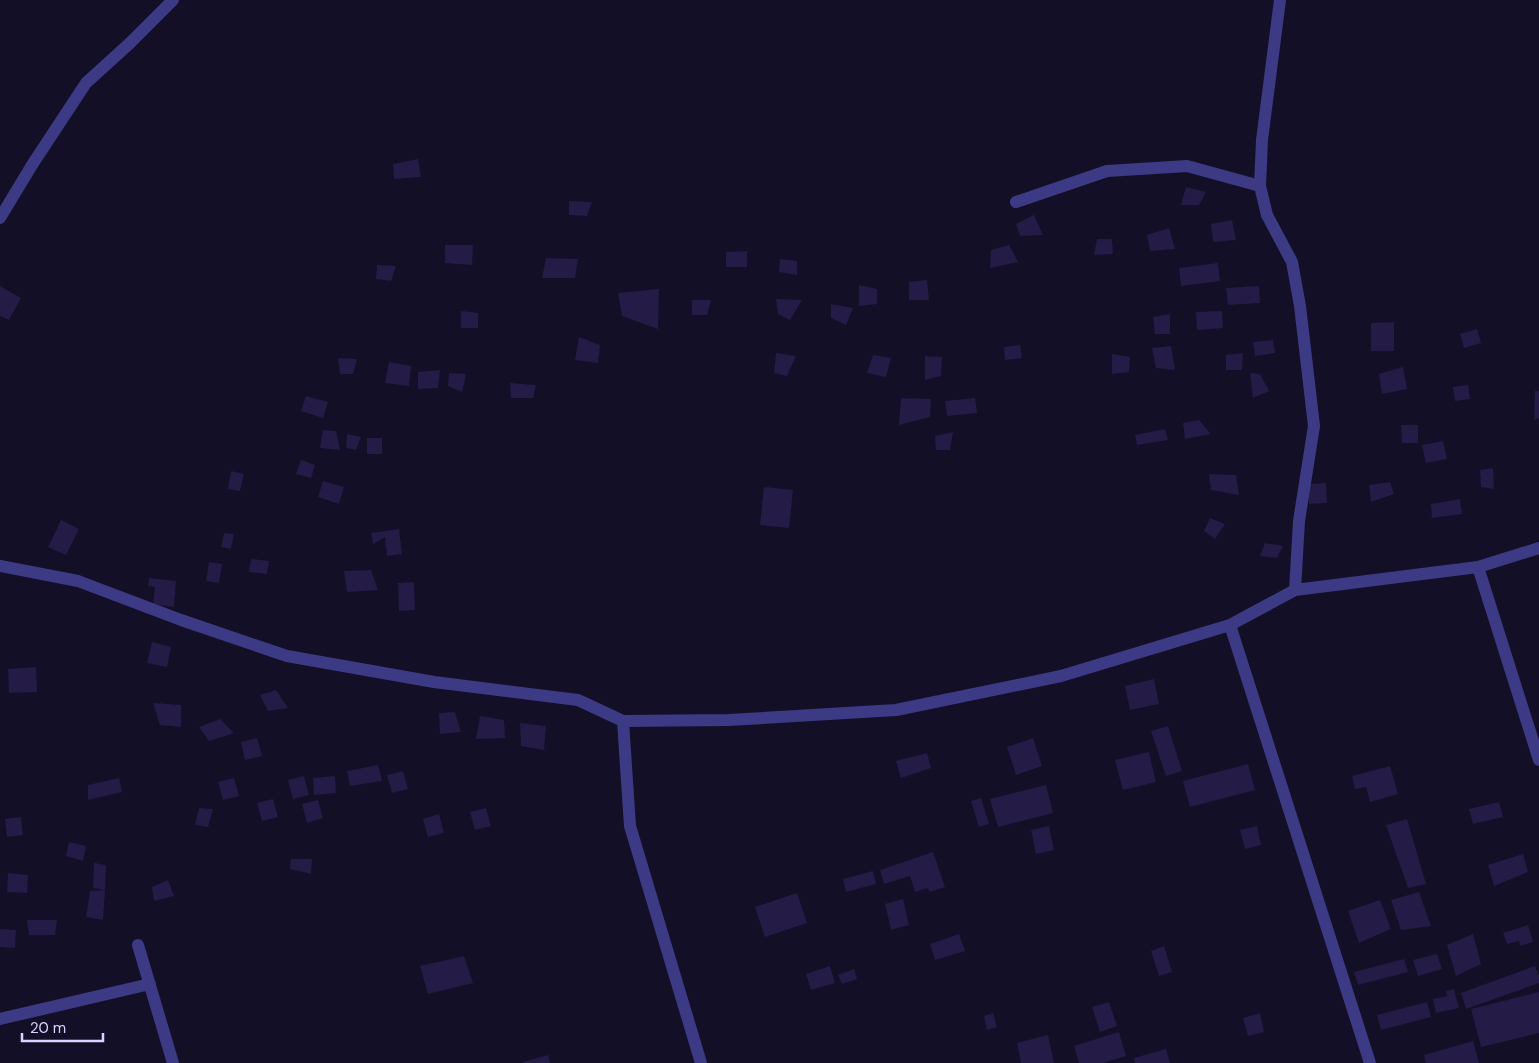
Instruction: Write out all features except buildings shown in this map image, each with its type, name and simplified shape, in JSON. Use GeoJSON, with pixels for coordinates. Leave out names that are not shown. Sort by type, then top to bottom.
{"type":"FeatureCollection","features":[{"type":"Feature","properties":{"kind":"street"},"geometry":{"type":"LineString","coordinates":[[0,218],[86,83],[130,43],[172,0]]}},
{"type":"Feature","properties":{"kind":"street"},"geometry":{"type":"LineString","coordinates":[[1280,0],[1262,140],[1260,186],[1267,215],[1292,262],[1300,306],[1314,426],[1299,520],[1295,590]]}},
{"type":"Feature","properties":{"kind":"street"},"geometry":{"type":"LineString","coordinates":[[1016,202],[1107,171],[1167,167],[1187,166],[1260,186]]}},
{"type":"Feature","properties":{"kind":"street"},"geometry":{"type":"LineString","coordinates":[[0,566],[78,581],[181,620],[287,656],[434,682],[578,700],[623,720],[729,720],[896,710],[1061,676],[1230,625],[1295,590],[1478,567],[1539,548]]}},
{"type":"Feature","properties":{"kind":"street"},"geometry":{"type":"LineString","coordinates":[[1478,567],[1539,760]]}},
{"type":"Feature","properties":{"kind":"street"},"geometry":{"type":"LineString","coordinates":[[1230,625],[1370,1063]]}},
{"type":"Feature","properties":{"kind":"street"},"geometry":{"type":"LineString","coordinates":[[623,720],[630,826],[701,1063]]}},
{"type":"Feature","properties":{"kind":"street"},"geometry":{"type":"LineString","coordinates":[[138,945],[173,1063]]}},
{"type":"Feature","properties":{"kind":"street"},"geometry":{"type":"LineString","coordinates":[[0,1019],[150,984]]}}]}
